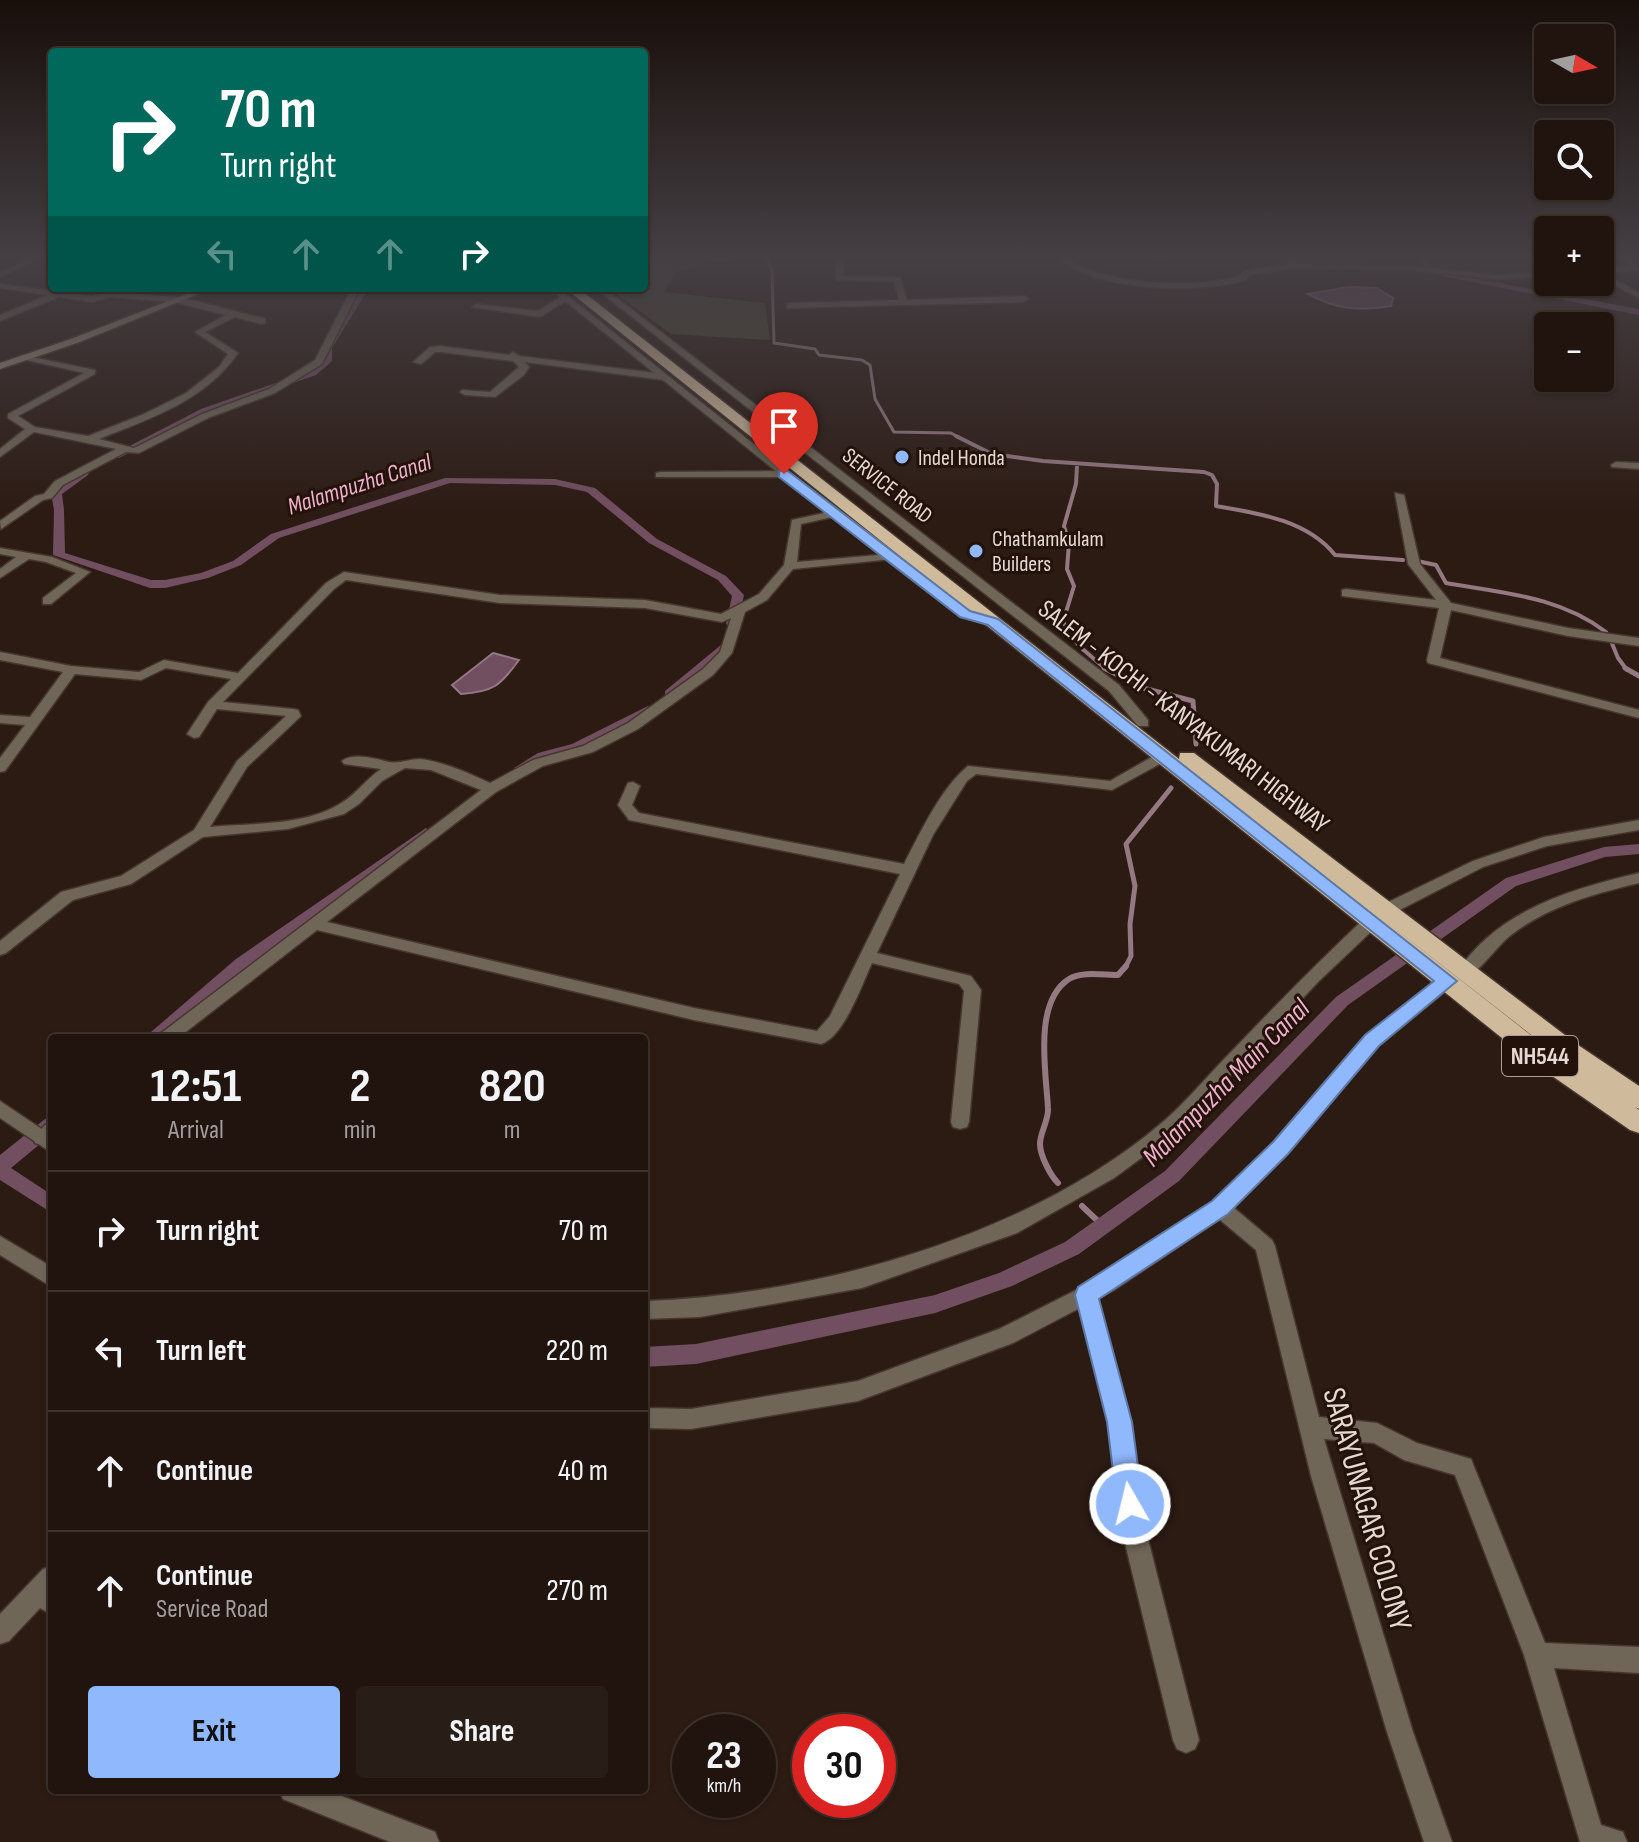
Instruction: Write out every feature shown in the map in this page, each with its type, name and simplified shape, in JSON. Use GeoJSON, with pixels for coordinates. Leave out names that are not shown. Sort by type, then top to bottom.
{"type":"FeatureCollection","features":[{"type":"Feature","properties":{"kind":"highway","name":"SALEM - KOCHI - KANYAKUMARI HIGHWAY"},"geometry":{"type":"LineString","coordinates":[[631,342],[1162,757],[1378,916]]}},
{"type":"Feature","properties":{"kind":"highway","name":"SALEM - KOCHI - KANYAKUMARI HIGHWAY"},"geometry":{"type":"LineString","coordinates":[[655,342],[1143,723],[1378,916]]}},
{"type":"Feature","properties":{"kind":"highway","name":"NH544"},"geometry":{"type":"LineString","coordinates":[[1378,916],[1456,976],[1639,1099]]}},
{"type":"Feature","properties":{"kind":"highway","name":"NH544"},"geometry":{"type":"LineString","coordinates":[[1456,976],[1541,1056],[1639,1123]]}},
{"type":"Feature","properties":{"kind":"main road"},"geometry":{"type":"LineString","coordinates":[[0,366],[66,342]]}},
{"type":"Feature","properties":{"kind":"street"},"geometry":{"type":"LineString","coordinates":[[89,439],[170,406],[206,382],[233,353],[215,342]]}},
{"type":"Feature","properties":{"kind":"street"},"geometry":{"type":"LineString","coordinates":[[1,526],[39,498],[48,496],[59,483],[205,416],[272,391],[319,362],[329,342]]}},
{"type":"Feature","properties":{"kind":"street"},"geometry":{"type":"LineString","coordinates":[[624,342],[889,557],[965,614],[993,622]]}},
{"type":"Feature","properties":{"kind":"street","name":"SERVICE ROAD"},"geometry":{"type":"LineString","coordinates":[[668,342],[1101,678],[1143,723]]}},
{"type":"Feature","properties":{"kind":"street"},"geometry":{"type":"LineString","coordinates":[[465,392],[492,395],[521,373],[524,367],[503,345]]}},
{"type":"Feature","properties":{"kind":"street"},"geometry":{"type":"LineString","coordinates":[[418,362],[433,349],[441,349],[664,377]]}},
{"type":"Feature","properties":{"kind":"street"},"geometry":{"type":"LineString","coordinates":[[4,416],[92,372],[25,357]]}},
{"type":"Feature","properties":{"kind":"street"},"geometry":{"type":"LineString","coordinates":[[4,416],[32,429],[129,450]]}},
{"type":"Feature","properties":{"kind":"street"},"geometry":{"type":"LineString","coordinates":[[0,454],[32,429]]}},
{"type":"Feature","properties":{"kind":"street"},"geometry":{"type":"LineString","coordinates":[[1616,465],[1639,466]]}},
{"type":"Feature","properties":{"kind":"street"},"geometry":{"type":"LineString","coordinates":[[660,475],[784,474]]}},
{"type":"Feature","properties":{"kind":"street"},"geometry":{"type":"LineString","coordinates":[[1399,495],[1414,564],[1446,605]]}},
{"type":"Feature","properties":{"kind":"street"},"geometry":{"type":"LineString","coordinates":[[194,734],[213,705],[330,586],[344,576],[500,599],[645,604],[722,618],[763,597],[789,566],[796,522],[833,514]]}},
{"type":"Feature","properties":{"kind":"street"},"geometry":{"type":"LineString","coordinates":[[0,551],[27,555],[84,572],[47,601]]}},
{"type":"Feature","properties":{"kind":"street"},"geometry":{"type":"LineString","coordinates":[[0,574],[27,555]]}},
{"type":"Feature","properties":{"kind":"street"},"geometry":{"type":"LineString","coordinates":[[789,566],[889,557]]}},
{"type":"Feature","properties":{"kind":"street"},"geometry":{"type":"LineString","coordinates":[[1346,593],[1446,605],[1568,632],[1639,642]]}},
{"type":"Feature","properties":{"kind":"street"},"geometry":{"type":"LineString","coordinates":[[1446,605],[1433,660],[1639,714]]}},
{"type":"Feature","properties":{"kind":"street"},"geometry":{"type":"LineString","coordinates":[[171,1034],[491,789],[538,763],[588,749],[633,726],[673,700],[726,653],[740,610]]}},
{"type":"Feature","properties":{"kind":"street"},"geometry":{"type":"LineString","coordinates":[[0,656],[71,670],[141,676],[164,664],[241,677]]}},
{"type":"Feature","properties":{"kind":"street"},"geometry":{"type":"LineString","coordinates":[[0,768],[71,670]]}},
{"type":"Feature","properties":{"kind":"street"},"geometry":{"type":"LineString","coordinates":[[0,949],[67,896],[126,880],[199,833],[242,764],[294,716],[293,713],[213,705]]}},
{"type":"Feature","properties":{"kind":"street"},"geometry":{"type":"LineString","coordinates":[[0,719],[34,721]]}},
{"type":"Feature","properties":{"kind":"street"},"geometry":{"type":"LineString","coordinates":[[314,924],[694,1014],[821,1038],[837,1019],[907,870],[962,778],[973,769],[1112,786],[1162,757]]}},
{"type":"Feature","properties":{"kind":"street"},"geometry":{"type":"LineString","coordinates":[[349,761],[380,763],[388,767]]}},
{"type":"Feature","properties":{"kind":"street"},"geometry":{"type":"LineString","coordinates":[[199,833],[306,823],[345,809],[388,767],[410,762],[438,766],[491,789]]}},
{"type":"Feature","properties":{"kind":"street"},"geometry":{"type":"LineString","coordinates":[[633,786],[625,805],[634,817],[907,870]]}},
{"type":"Feature","properties":{"kind":"street"},"geometry":{"type":"LineString","coordinates":[[648,1310],[700,1308],[862,1279],[1010,1227],[1107,1173],[1171,1126],[1312,978],[1378,916],[1478,864],[1544,842],[1639,825]]}},
{"type":"Feature","properties":{"kind":"street"},"geometry":{"type":"LineString","coordinates":[[648,1418],[691,1419],[858,1391],[1006,1336],[1087,1295],[1220,1208],[1280,1148],[1372,1041],[1456,976],[1498,934],[1529,913],[1578,894],[1639,878]]}},
{"type":"Feature","properties":{"kind":"street"},"geometry":{"type":"LineString","coordinates":[[866,956],[965,980],[973,990],[960,1122]]}},
{"type":"Feature","properties":{"kind":"street"},"geometry":{"type":"LineString","coordinates":[[0,1108],[44,1135]]}},
{"type":"Feature","properties":{"kind":"street","name":"SARAYUNAGAR COLONY"},"geometry":{"type":"LineString","coordinates":[[1220,1208],[1265,1246],[1310,1427],[1400,1732],[1438,1842]]}},
{"type":"Feature","properties":{"kind":"street"},"geometry":{"type":"LineString","coordinates":[[0,1244],[48,1275]]}},
{"type":"Feature","properties":{"kind":"street"},"geometry":{"type":"LineString","coordinates":[[1087,1295],[1119,1422],[1134,1531],[1186,1740]]}},
{"type":"Feature","properties":{"kind":"street"},"geometry":{"type":"LineString","coordinates":[[1310,1427],[1377,1433],[1412,1452],[1463,1467],[1537,1655],[1591,1836],[1613,1842]]}},
{"type":"Feature","properties":{"kind":"street"},"geometry":{"type":"LineString","coordinates":[[0,1632],[48,1591]]}},
{"type":"Feature","properties":{"kind":"street"},"geometry":{"type":"LineString","coordinates":[[1537,1655],[1639,1660]]}},
{"type":"Feature","properties":{"kind":"street"},"geometry":{"type":"LineString","coordinates":[[302,1794],[425,1842]]}},
{"type":"Feature","properties":{"kind":"shaded area"},"geometry":{"type":"Polygon","coordinates":[[[493,653],[519,660],[501,682],[481,692],[461,694],[452,685],[493,653]]]}},
{"type":"Feature","properties":{"kind":"waterway","name":"Malampuzha Canal"},"geometry":{"type":"LineString","coordinates":[[115,456],[204,411],[313,373],[327,361],[331,342]]}},
{"type":"Feature","properties":{"kind":"waterway"},"geometry":{"type":"LineString","coordinates":[[774,342],[815,349],[819,355],[862,360],[870,365],[875,399],[894,432],[951,433],[960,438]]}},
{"type":"Feature","properties":{"kind":"waterway"},"geometry":{"type":"LineString","coordinates":[[956,436],[960,438]]}},
{"type":"Feature","properties":{"kind":"waterway"},"geometry":{"type":"LineString","coordinates":[[960,438],[992,454],[1043,461],[1204,472],[1212,475],[1217,484],[1216,506],[1264,515],[1296,526],[1324,543],[1335,555],[1403,560]]}},
{"type":"Feature","properties":{"kind":"waterway"},"geometry":{"type":"LineString","coordinates":[[1077,466],[1076,484],[1064,526],[1069,543],[1067,569],[1074,586],[1063,622],[1079,646],[1106,669]]}},
{"type":"Feature","properties":{"kind":"waterway","name":"Malampuzha Canal"},"geometry":{"type":"LineString","coordinates":[[84,473],[56,493],[59,555],[150,584],[204,576],[237,563],[275,536],[449,480],[555,482],[591,490],[653,541],[722,578],[738,595],[732,624]]}},
{"type":"Feature","properties":{"kind":"waterway"},"geometry":{"type":"LineString","coordinates":[[1417,561],[1436,565],[1446,583],[1549,603],[1588,620],[1606,632]]}},
{"type":"Feature","properties":{"kind":"waterway"},"geometry":{"type":"LineString","coordinates":[[1611,641],[1626,668]]}},
{"type":"Feature","properties":{"kind":"waterway","name":"Malampuzha Canal"},"geometry":{"type":"LineString","coordinates":[[670,694],[710,663],[721,649]]}},
{"type":"Feature","properties":{"kind":"waterway"},"geometry":{"type":"LineString","coordinates":[[1626,668],[1639,676]]}},
{"type":"Feature","properties":{"kind":"waterway"},"geometry":{"type":"LineString","coordinates":[[1106,669],[1143,688],[1193,701],[1196,744]]}},
{"type":"Feature","properties":{"kind":"waterway","name":"Malampuzha Canal"},"geometry":{"type":"LineString","coordinates":[[521,768],[543,756],[577,747],[648,710]]}},
{"type":"Feature","properties":{"kind":"waterway"},"geometry":{"type":"LineString","coordinates":[[1126,966],[1131,956],[1130,924],[1135,886],[1126,844],[1171,788]]}},
{"type":"Feature","properties":{"kind":"waterway","name":"Malampuzha Canal"},"geometry":{"type":"LineString","coordinates":[[158,1034],[242,963],[426,833]]}},
{"type":"Feature","properties":{"kind":"waterway","name":"Malampuzha Main Canal"},"geometry":{"type":"LineString","coordinates":[[648,1357],[696,1354],[935,1304],[1005,1280],[1072,1248],[1172,1176],[1342,1001],[1511,882],[1604,852],[1639,849]]}},
{"type":"Feature","properties":{"kind":"waterway"},"geometry":{"type":"LineString","coordinates":[[1058,1183],[1046,1165],[1040,1144],[1048,1112],[1044,1039],[1050,1004],[1069,979],[1086,974],[1118,975],[1126,966]]}},
{"type":"Feature","properties":{"kind":"waterway","name":"Malampuzha Canal"},"geometry":{"type":"LineString","coordinates":[[0,1166],[48,1127]]}},
{"type":"Feature","properties":{"kind":"waterway","name":"Malampuzha Main Canal"},"geometry":{"type":"LineString","coordinates":[[0,1170],[48,1202]]}},
{"type":"Feature","properties":{"kind":"waterway"},"geometry":{"type":"LineString","coordinates":[[1082,1206],[1103,1226]]}},
{"type":"Feature","properties":{"kind":"place","name":"Indel Honda"},"geometry":{"type":"Point","coordinates":[902,457]}},
{"type":"Feature","properties":{"kind":"place","name":"Chathamkulam Builders"},"geometry":{"type":"Point","coordinates":[976,551]}},
{"type":"Feature","properties":{"kind":"route"},"geometry":{"type":"LineString","coordinates":[[784,474],[965,614],[993,622],[1447,981],[1372,1041],[1280,1148],[1220,1208],[1087,1295],[1119,1422],[1130,1504]]}}]}
